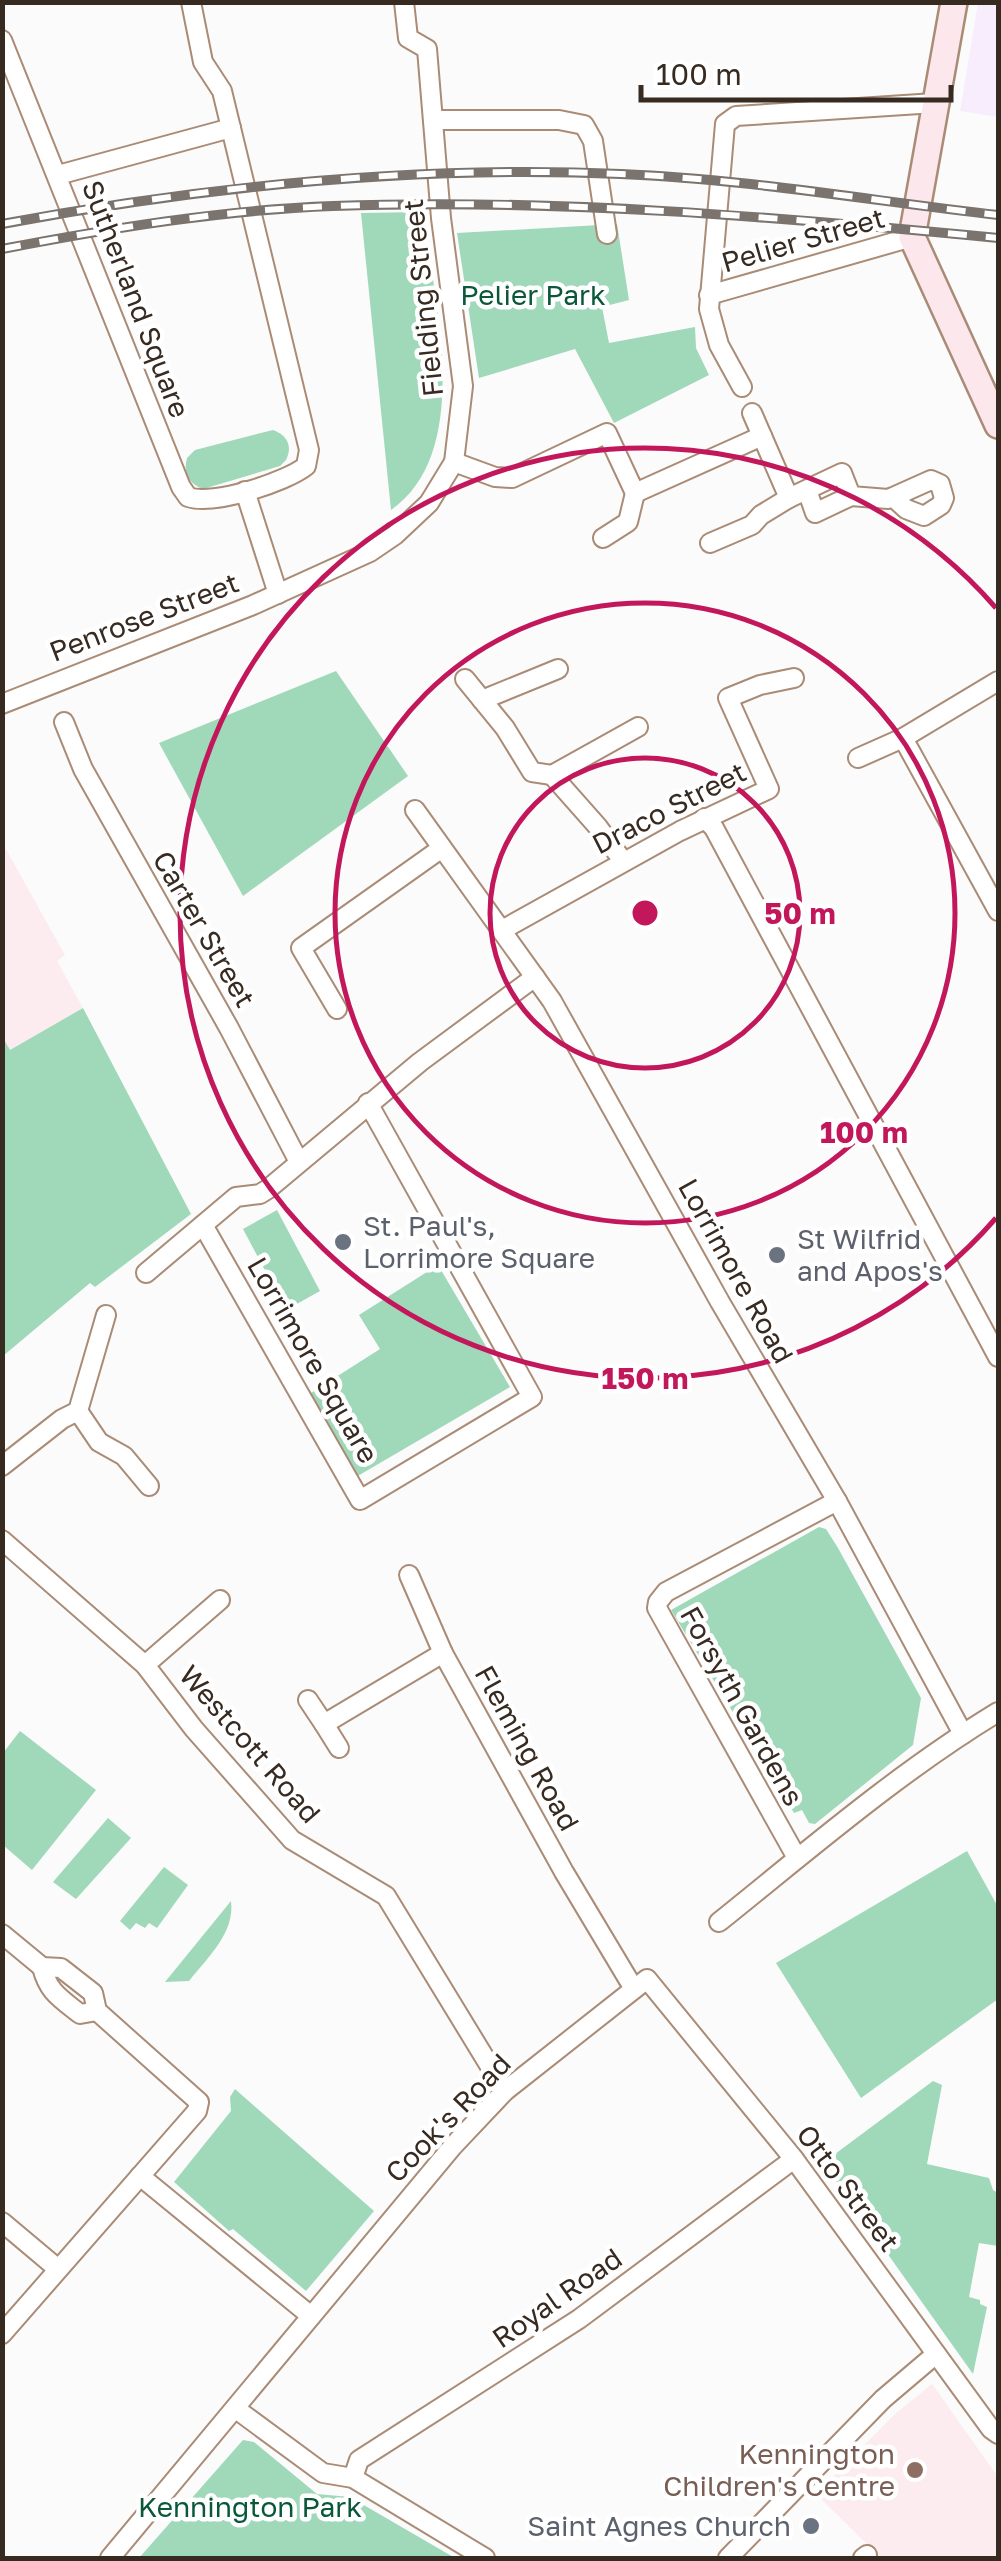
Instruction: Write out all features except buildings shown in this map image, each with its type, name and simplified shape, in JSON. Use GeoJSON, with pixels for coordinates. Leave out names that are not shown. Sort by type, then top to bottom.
{"type":"FeatureCollection","features":[{"type":"Feature","properties":{"kind":"street","name":"Sutherland Square"},"geometry":{"type":"LineString","coordinates":[[191,2],[204,62],[221,87],[310,450],[306,466],[289,478],[202,501],[188,498],[181,487],[58,175],[231,128]]}},
{"type":"Feature","properties":{"kind":"street","name":"Fielding Street"},"geometry":{"type":"LineString","coordinates":[[306,582],[395,536],[429,503],[454,462],[460,430],[463,370],[441,218],[427,49],[408,38],[404,2]]}},
{"type":"Feature","properties":{"kind":"street"},"geometry":{"type":"LineString","coordinates":[[954,2],[912,237],[998,424]]}},
{"type":"Feature","properties":{"kind":"street"},"geometry":{"type":"LineString","coordinates":[[2,40],[58,175]]}},
{"type":"Feature","properties":{"kind":"street"},"geometry":{"type":"LineString","coordinates":[[742,387],[712,328],[709,295],[722,136],[731,119],[935,104]]}},
{"type":"Feature","properties":{"kind":"street"},"geometry":{"type":"LineString","coordinates":[[433,120],[559,120],[584,125],[593,141],[607,234]]}},
{"type":"Feature","properties":{"kind":"street","name":"Pelier Street"},"geometry":{"type":"LineString","coordinates":[[709,295],[912,237]]}},
{"type":"Feature","properties":{"kind":"street"},"geometry":{"type":"LineString","coordinates":[[752,413],[798,494]]}},
{"type":"Feature","properties":{"kind":"street"},"geometry":{"type":"LineString","coordinates":[[454,462],[496,477],[512,478],[607,433],[635,493],[628,522],[603,538]]}},
{"type":"Feature","properties":{"kind":"street"},"geometry":{"type":"LineString","coordinates":[[635,493],[762,436]]}},
{"type":"Feature","properties":{"kind":"street"},"geometry":{"type":"LineString","coordinates":[[710,543],[752,525],[761,515],[842,472],[851,496],[893,497]]}},
{"type":"Feature","properties":{"kind":"street"},"geometry":{"type":"LineString","coordinates":[[245,490],[278,594]]}},
{"type":"Feature","properties":{"kind":"street","name":"Penrose Street"},"geometry":{"type":"LineString","coordinates":[[2,704],[306,582]]}},
{"type":"Feature","properties":{"kind":"street"},"geometry":{"type":"LineString","coordinates":[[482,700],[558,669]]}},
{"type":"Feature","properties":{"kind":"street","name":"Draco Street"},"geometry":{"type":"LineString","coordinates":[[502,930],[704,818],[769,789],[728,698],[794,678]]}},
{"type":"Feature","properties":{"kind":"street"},"geometry":{"type":"LineString","coordinates":[[465,680],[532,772],[552,775],[638,727]]}},
{"type":"Feature","properties":{"kind":"street"},"geometry":{"type":"LineString","coordinates":[[858,758],[903,738],[998,682]]}},
{"type":"Feature","properties":{"kind":"street","name":"Carter Street"},"geometry":{"type":"LineString","coordinates":[[64,722],[82,768],[229,1028],[299,1162]]}},
{"type":"Feature","properties":{"kind":"street"},"geometry":{"type":"LineString","coordinates":[[903,738],[998,910]]}},
{"type":"Feature","properties":{"kind":"street"},"geometry":{"type":"LineString","coordinates":[[552,775],[623,862]]}},
{"type":"Feature","properties":{"kind":"street","name":"Lorrimore Road"},"geometry":{"type":"LineString","coordinates":[[415,810],[552,1000],[720,1302],[837,1501],[963,1734]]}},
{"type":"Feature","properties":{"kind":"street"},"geometry":{"type":"LineString","coordinates":[[704,818],[714,828],[998,1357]]}},
{"type":"Feature","properties":{"kind":"street"},"geometry":{"type":"LineString","coordinates":[[337,1009],[301,948],[442,848]]}},
{"type":"Feature","properties":{"kind":"street"},"geometry":{"type":"LineString","coordinates":[[146,1272],[236,1197],[260,1194],[420,1062],[535,978]]}},
{"type":"Feature","properties":{"kind":"street","name":"Lorrimore Square"},"geometry":{"type":"LineString","coordinates":[[202,1225],[360,1500],[532,1397],[368,1104]]}},
{"type":"Feature","properties":{"kind":"street"},"geometry":{"type":"LineString","coordinates":[[2,1466],[78,1411],[106,1315]]}},
{"type":"Feature","properties":{"kind":"street"},"geometry":{"type":"LineString","coordinates":[[78,1411],[99,1442],[124,1456],[148,1486]]}},
{"type":"Feature","properties":{"kind":"street","name":"Forsyth Gardens"},"geometry":{"type":"LineString","coordinates":[[797,1858],[657,1608],[666,1592],[837,1501]]}},
{"type":"Feature","properties":{"kind":"street","name":"Westcott Road"},"geometry":{"type":"LineString","coordinates":[[2,1540],[145,1665],[194,1729],[292,1840],[386,1896],[505,2091]]}},
{"type":"Feature","properties":{"kind":"street"},"geometry":{"type":"LineString","coordinates":[[408,1575],[443,1654]]}},
{"type":"Feature","properties":{"kind":"street"},"geometry":{"type":"LineString","coordinates":[[145,1665],[220,1600]]}},
{"type":"Feature","properties":{"kind":"street","name":"Fleming Road"},"geometry":{"type":"LineString","coordinates":[[324,1724],[443,1654],[564,1872],[640,1984]]}},
{"type":"Feature","properties":{"kind":"street"},"geometry":{"type":"LineString","coordinates":[[308,1700],[339,1748]]}},
{"type":"Feature","properties":{"kind":"street"},"geometry":{"type":"LineString","coordinates":[[719,1922],[797,1858],[998,1712]]}},
{"type":"Feature","properties":{"kind":"street"},"geometry":{"type":"LineString","coordinates":[[2,1934],[42,1967],[47,1986],[75,2010],[80,2014],[97,2011],[199,2102],[197,2111],[2,2334]]}},
{"type":"Feature","properties":{"kind":"street","name":"Cook's Road"},"geometry":{"type":"LineString","coordinates":[[110,2558],[453,2146],[505,2091],[640,1984]]}},
{"type":"Feature","properties":{"kind":"street","name":"Otto Street"},"geometry":{"type":"LineString","coordinates":[[640,1984],[794,2159],[998,2434]]}},
{"type":"Feature","properties":{"kind":"street","name":"Royal Road"},"geometry":{"type":"LineString","coordinates":[[354,2478],[360,2460],[578,2319],[794,2159]]}},
{"type":"Feature","properties":{"kind":"street"},"geometry":{"type":"LineString","coordinates":[[140,2176],[311,2316]]}},
{"type":"Feature","properties":{"kind":"street"},"geometry":{"type":"LineString","coordinates":[[2,2222],[58,2269]]}},
{"type":"Feature","properties":{"kind":"street"},"geometry":{"type":"LineString","coordinates":[[728,2558],[883,2399],[936,2354]]}},
{"type":"Feature","properties":{"kind":"street"},"geometry":{"type":"LineString","coordinates":[[236,2408],[323,2473],[354,2478],[486,2558]]}},
{"type":"Feature","properties":{"kind":"shaded area"},"geometry":{"type":"Polygon","coordinates":[[[978,3],[998,3],[998,117],[960,111],[978,3]]]}},
{"type":"Feature","properties":{"kind":"shaded area"},"geometry":{"type":"Polygon","coordinates":[[[2,842],[65,955],[57,961],[83,1008],[9,1051],[2,1038],[2,842]]]}},
{"type":"Feature","properties":{"kind":"shaded area","name":"Kennington Children's Centre"},"geometry":{"type":"Polygon","coordinates":[[[932,2384],[998,2477],[998,2558],[876,2558],[816,2494],[895,2414],[932,2384]]]}},
{"type":"Feature","properties":{"kind":"green space"},"geometry":{"type":"Polygon","coordinates":[[[422,212],[440,328],[441,412],[433,450],[417,484],[391,510],[361,213],[422,212]]]}},
{"type":"Feature","properties":{"kind":"green space","name":"Pelier Park"},"geometry":{"type":"Polygon","coordinates":[[[617,224],[629,300],[602,307],[609,343],[695,327],[696,348],[709,375],[614,423],[575,349],[479,378],[457,233],[617,224]]]}},
{"type":"Feature","properties":{"kind":"green space"},"geometry":{"type":"Polygon","coordinates":[[[273,430],[289,446],[286,460],[280,466],[203,489],[188,477],[187,458],[195,450],[273,430]]]}},
{"type":"Feature","properties":{"kind":"green space"},"geometry":{"type":"Polygon","coordinates":[[[336,671],[408,776],[243,896],[159,743],[336,671]]]}},
{"type":"Feature","properties":{"kind":"green space"},"geometry":{"type":"Polygon","coordinates":[[[83,1008],[191,1214],[95,1287],[90,1283],[3,1356],[3,1038],[10,1050],[83,1008]]]}},
{"type":"Feature","properties":{"kind":"green space"},"geometry":{"type":"Polygon","coordinates":[[[277,1210],[320,1291],[286,1310],[243,1229],[277,1210]]]}},
{"type":"Feature","properties":{"kind":"green space"},"geometry":{"type":"Polygon","coordinates":[[[438,1265],[510,1387],[356,1477],[311,1393],[380,1349],[359,1315],[438,1265]]]}},
{"type":"Feature","properties":{"kind":"green space"},"geometry":{"type":"Polygon","coordinates":[[[819,1527],[826,1529],[838,1548],[921,1698],[913,1745],[815,1824],[809,1823],[802,1810],[794,1813],[671,1610],[819,1527]]]}},
{"type":"Feature","properties":{"kind":"green space"},"geometry":{"type":"Polygon","coordinates":[[[20,1731],[96,1790],[32,1870],[3,1845],[3,1753],[20,1731]]]}},
{"type":"Feature","properties":{"kind":"green space"},"geometry":{"type":"Polygon","coordinates":[[[108,1818],[131,1838],[76,1899],[53,1882],[108,1818]]]}},
{"type":"Feature","properties":{"kind":"green space"},"geometry":{"type":"Polygon","coordinates":[[[967,1851],[998,1907],[998,1999],[861,2098],[776,1963],[967,1851]]]}},
{"type":"Feature","properties":{"kind":"green space"},"geometry":{"type":"Polygon","coordinates":[[[164,1867],[188,1885],[157,1928],[149,1923],[145,1928],[136,1923],[130,1930],[120,1921],[164,1867]]]}},
{"type":"Feature","properties":{"kind":"green space"},"geometry":{"type":"Polygon","coordinates":[[[231,1901],[229,1924],[204,1963],[189,1981],[165,1982],[231,1901]]]}},
{"type":"Feature","properties":{"kind":"green space"},"geometry":{"type":"Polygon","coordinates":[[[933,2081],[942,2085],[927,2164],[989,2178],[998,2193],[998,2246],[979,2243],[969,2297],[987,2307],[973,2374],[823,2163],[933,2081]]]}},
{"type":"Feature","properties":{"kind":"green space"},"geometry":{"type":"Polygon","coordinates":[[[235,2089],[374,2211],[306,2291],[174,2182],[231,2111],[230,2097],[235,2089]]]}},
{"type":"Feature","properties":{"kind":"green space","name":"Kennington Park"},"geometry":{"type":"Polygon","coordinates":[[[243,2440],[254,2442],[317,2494],[350,2497],[455,2558],[139,2558],[243,2440]]]}},
{"type":"Feature","properties":{"kind":"railway"},"geometry":{"type":"LineString","coordinates":[[2,224],[156,199],[310,181],[543,172],[763,185],[998,215]]}},
{"type":"Feature","properties":{"kind":"railway"},"geometry":{"type":"LineString","coordinates":[[2,249],[208,216],[291,208],[416,204],[666,211],[998,238]]}},
{"type":"Feature","properties":{"kind":"place","name":"St. Paul's, Lorrimore Square"},"geometry":{"type":"Point","coordinates":[343,1242]}},
{"type":"Feature","properties":{"kind":"place","name":"St Wilfrid and Apos's"},"geometry":{"type":"Point","coordinates":[777,1255]}},
{"type":"Feature","properties":{"kind":"place","name":"Kennington Children's Centre"},"geometry":{"type":"Point","coordinates":[915,2470]}},
{"type":"Feature","properties":{"kind":"place","name":"Saint Agnes Church"},"geometry":{"type":"Point","coordinates":[811,2526]}}]}
